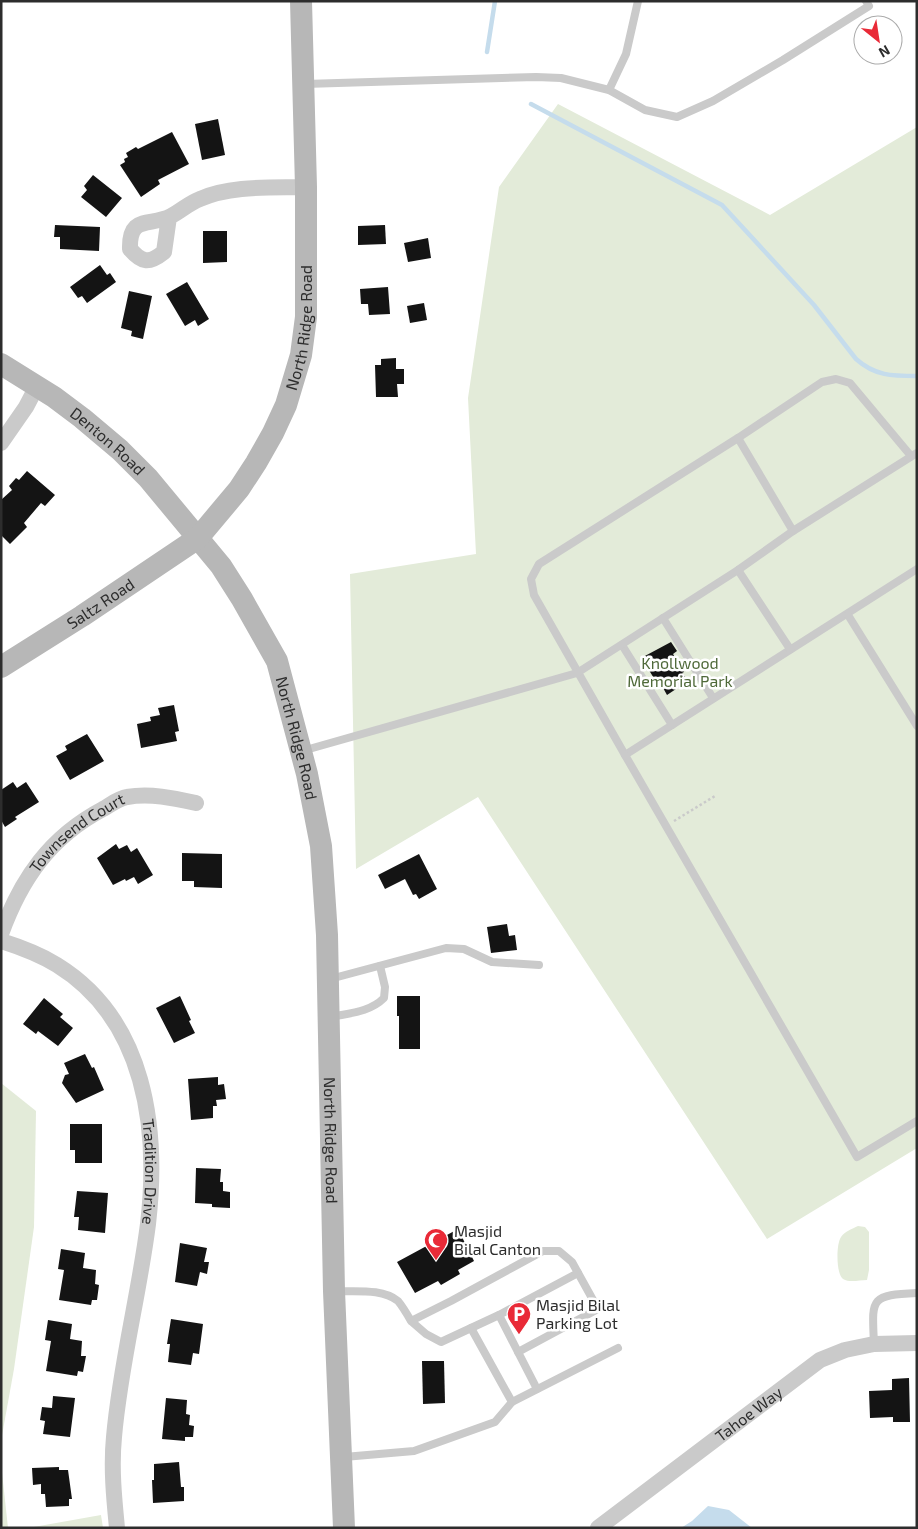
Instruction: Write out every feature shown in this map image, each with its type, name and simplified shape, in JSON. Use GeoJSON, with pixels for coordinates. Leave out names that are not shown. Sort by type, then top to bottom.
{"type":"FeatureCollection","features":[{"type":"Feature","properties":{"kind":"street","name":"North Ridge Road"},"geometry":{"type":"LineString","coordinates":[[301,1],[306,188],[306,317],[301,355],[286,404],[273,433],[239,489],[198,538],[221,566],[277,661],[302,751],[321,846],[327,935],[334,1291],[344,1528]]}},
{"type":"Feature","properties":{"kind":"street"},"geometry":{"type":"LineString","coordinates":[[169,217],[198,199],[226,191],[306,188]]}},
{"type":"Feature","properties":{"kind":"street","name":"Denton Road"},"geometry":{"type":"LineString","coordinates":[[1,364],[37,386],[82,418],[120,450],[148,478],[198,538]]}},
{"type":"Feature","properties":{"kind":"street"},"geometry":{"type":"LineString","coordinates":[[1,443],[37,386]]}},
{"type":"Feature","properties":{"kind":"street","name":"Saltz Road"},"geometry":{"type":"LineString","coordinates":[[1,667],[82,616],[198,538]]}},
{"type":"Feature","properties":{"kind":"street","name":"Townsend Court"},"geometry":{"type":"LineString","coordinates":[[1,934],[20,890],[34,867],[54,844],[91,815],[125,797],[163,796],[196,803]]}},
{"type":"Feature","properties":{"kind":"street","name":"Tradition Drive"},"geometry":{"type":"LineString","coordinates":[[1,941],[39,955],[57,965],[99,1001],[125,1039],[140,1074],[146,1100],[150,1134],[151,1185],[148,1224],[118,1402],[114,1438],[114,1498],[117,1528]]}},
{"type":"Feature","properties":{"kind":"street","name":"Tahoe Way"},"geometry":{"type":"LineString","coordinates":[[598,1528],[820,1360],[845,1350],[874,1344],[917,1343]]}},
{"type":"Feature","properties":{"kind":"lane"},"geometry":{"type":"LineString","coordinates":[[609,90],[626,54],[638,1]]}},
{"type":"Feature","properties":{"kind":"lane"},"geometry":{"type":"LineString","coordinates":[[303,84],[536,77],[561,78],[609,90],[645,110],[678,117],[712,101],[783,60],[870,6],[866,1]]}},
{"type":"Feature","properties":{"kind":"lane"},"geometry":{"type":"LineString","coordinates":[[302,751],[577,673],[738,570],[793,531],[914,455],[850,384],[836,379],[822,382],[738,438],[539,564],[531,579],[534,595],[577,673],[857,1157],[917,1121]]}},
{"type":"Feature","properties":{"kind":"lane"},"geometry":{"type":"LineString","coordinates":[[738,438],[793,531]]}},
{"type":"Feature","properties":{"kind":"lane"},"geometry":{"type":"LineString","coordinates":[[625,755],[790,649],[848,615],[917,569]]}},
{"type":"Feature","properties":{"kind":"lane"},"geometry":{"type":"LineString","coordinates":[[738,570],[790,649]]}},
{"type":"Feature","properties":{"kind":"lane"},"geometry":{"type":"LineString","coordinates":[[848,615],[917,726]]}},
{"type":"Feature","properties":{"kind":"lane"},"geometry":{"type":"LineString","coordinates":[[663,618],[714,698]]}},
{"type":"Feature","properties":{"kind":"lane"},"geometry":{"type":"LineString","coordinates":[[622,645],[672,725]]}},
{"type":"Feature","properties":{"kind":"lane"},"geometry":{"type":"LineString","coordinates":[[327,979],[446,948],[464,949],[492,962],[538,965]]}},
{"type":"Feature","properties":{"kind":"lane"},"geometry":{"type":"LineString","coordinates":[[328,1017],[364,1010],[376,1005],[384,998],[386,987],[380,966]]}},
{"type":"Feature","properties":{"kind":"lane"},"geometry":{"type":"LineString","coordinates":[[411,1321],[543,1251],[559,1251],[572,1262],[598,1309],[518,1352]]}},
{"type":"Feature","properties":{"kind":"lane"},"geometry":{"type":"LineString","coordinates":[[334,1291],[378,1293],[390,1297],[398,1301],[424,1337],[441,1342],[499,1315],[578,1273]]}},
{"type":"Feature","properties":{"kind":"lane"},"geometry":{"type":"LineString","coordinates":[[874,1344],[874,1309],[876,1302],[883,1296],[917,1293]]}},
{"type":"Feature","properties":{"kind":"lane"},"geometry":{"type":"LineString","coordinates":[[499,1315],[537,1389]]}},
{"type":"Feature","properties":{"kind":"lane"},"geometry":{"type":"LineString","coordinates":[[472,1328],[512,1402]]}},
{"type":"Feature","properties":{"kind":"lane"},"geometry":{"type":"LineString","coordinates":[[341,1458],[414,1451],[495,1422],[512,1402],[618,1348]]}},
{"type":"Feature","properties":{"kind":"path"},"geometry":{"type":"LineString","coordinates":[[666,826],[715,796]]}},
{"type":"Feature","properties":{"kind":"green space","name":"Knollwood Memorial Park"},"geometry":{"type":"Polygon","coordinates":[[[558,104],[770,215],[917,127],[917,1148],[767,1239],[478,797],[356,869],[350,574],[476,554],[468,398],[499,187],[558,104]]]}},
{"type":"Feature","properties":{"kind":"green space"},"geometry":{"type":"Polygon","coordinates":[[[1,1083],[36,1111],[34,1227],[14,1369],[1,1441],[1,1083]]]}},
{"type":"Feature","properties":{"kind":"green space"},"geometry":{"type":"Polygon","coordinates":[[[858,1226],[865,1227],[869,1232],[869,1270],[867,1280],[849,1281],[843,1279],[839,1271],[838,1246],[843,1235],[858,1226]]]}},
{"type":"Feature","properties":{"kind":"green space"},"geometry":{"type":"Polygon","coordinates":[[[1,1463],[8,1528],[1,1528],[1,1463]]]}},
{"type":"Feature","properties":{"kind":"green space"},"geometry":{"type":"Polygon","coordinates":[[[101,1515],[103,1528],[28,1528],[101,1515]]]}},
{"type":"Feature","properties":{"kind":"water"},"geometry":{"type":"Polygon","coordinates":[[[708,1506],[729,1510],[752,1528],[681,1528],[692,1521],[708,1506]]]}},
{"type":"Feature","properties":{"kind":"building"},"geometry":{"type":"Polygon","coordinates":[[[218,119],[225,155],[202,160],[195,124],[218,119]]]}},
{"type":"Feature","properties":{"kind":"building"},"geometry":{"type":"Polygon","coordinates":[[[172,132],[189,164],[158,180],[160,184],[141,197],[120,165],[128,157],[126,153],[172,132]]]}},
{"type":"Feature","properties":{"kind":"building"},"geometry":{"type":"Polygon","coordinates":[[[93,175],[122,198],[106,217],[81,197],[87,190],[84,186],[93,175]]]}},
{"type":"Feature","properties":{"kind":"building"},"geometry":{"type":"Polygon","coordinates":[[[55,225],[100,227],[99,251],[60,249],[60,237],[54,237],[55,225]]]}},
{"type":"Feature","properties":{"kind":"building"},"geometry":{"type":"Polygon","coordinates":[[[385,225],[386,244],[358,245],[358,226],[385,225]]]}},
{"type":"Feature","properties":{"kind":"building"},"geometry":{"type":"Polygon","coordinates":[[[203,231],[227,231],[227,262],[203,263],[203,231]]]}},
{"type":"Feature","properties":{"kind":"building"},"geometry":{"type":"Polygon","coordinates":[[[428,238],[431,258],[408,262],[404,243],[428,238]]]}},
{"type":"Feature","properties":{"kind":"building"},"geometry":{"type":"Polygon","coordinates":[[[100,265],[107,275],[110,273],[116,282],[87,303],[82,296],[78,298],[70,287],[100,265]]]}},
{"type":"Feature","properties":{"kind":"building"},"geometry":{"type":"Polygon","coordinates":[[[187,282],[209,319],[198,326],[195,320],[185,326],[166,294],[187,282]]]}},
{"type":"Feature","properties":{"kind":"building"},"geometry":{"type":"Polygon","coordinates":[[[388,287],[390,314],[369,315],[368,304],[361,304],[360,289],[388,287]]]}},
{"type":"Feature","properties":{"kind":"building"},"geometry":{"type":"Polygon","coordinates":[[[129,291],[152,296],[143,339],[131,336],[132,331],[121,328],[129,291]]]}},
{"type":"Feature","properties":{"kind":"building"},"geometry":{"type":"Polygon","coordinates":[[[424,303],[427,320],[410,323],[407,306],[424,303]]]}},
{"type":"Feature","properties":{"kind":"building"},"geometry":{"type":"Polygon","coordinates":[[[396,358],[396,369],[404,369],[404,384],[397,384],[398,397],[376,397],[375,365],[381,365],[381,359],[396,358]]]}},
{"type":"Feature","properties":{"kind":"building"},"geometry":{"type":"Polygon","coordinates":[[[27,471],[55,495],[45,506],[41,503],[24,523],[27,527],[10,544],[1,535],[1,500],[12,490],[9,486],[16,478],[19,480],[27,471]]]}},
{"type":"Feature","properties":{"kind":"building"},"geometry":{"type":"Polygon","coordinates":[[[671,642],[677,651],[673,654],[688,681],[667,695],[662,686],[660,688],[643,657],[671,642]]]}},
{"type":"Feature","properties":{"kind":"building"},"geometry":{"type":"Polygon","coordinates":[[[174,705],[179,731],[175,732],[177,741],[141,748],[137,724],[151,721],[150,717],[160,715],[158,708],[174,705]]]}},
{"type":"Feature","properties":{"kind":"building"},"geometry":{"type":"Polygon","coordinates":[[[87,734],[104,761],[70,780],[56,756],[67,750],[65,746],[87,734]]]}},
{"type":"Feature","properties":{"kind":"building"},"geometry":{"type":"Polygon","coordinates":[[[13,782],[17,788],[26,782],[39,802],[15,817],[17,819],[5,827],[1,820],[1,790],[13,782]]]}},
{"type":"Feature","properties":{"kind":"building"},"geometry":{"type":"Polygon","coordinates":[[[116,844],[119,849],[127,845],[131,852],[137,848],[153,875],[138,884],[134,877],[113,885],[97,858],[116,844]]]}},
{"type":"Feature","properties":{"kind":"building"},"geometry":{"type":"Polygon","coordinates":[[[182,853],[222,854],[222,888],[194,887],[194,881],[182,881],[182,853]]]}},
{"type":"Feature","properties":{"kind":"building"},"geometry":{"type":"Polygon","coordinates":[[[419,854],[437,889],[419,899],[416,894],[413,895],[405,879],[385,889],[378,875],[419,854]]]}},
{"type":"Feature","properties":{"kind":"building"},"geometry":{"type":"Polygon","coordinates":[[[507,924],[509,936],[515,935],[517,950],[491,953],[487,927],[507,924]]]}},
{"type":"Feature","properties":{"kind":"building"},"geometry":{"type":"Polygon","coordinates":[[[180,996],[195,1033],[174,1043],[156,1008],[180,996]]]}},
{"type":"Feature","properties":{"kind":"building"},"geometry":{"type":"Polygon","coordinates":[[[397,996],[420,996],[420,1049],[399,1049],[397,996]]]}},
{"type":"Feature","properties":{"kind":"building"},"geometry":{"type":"Polygon","coordinates":[[[44,998],[63,1014],[60,1017],[73,1028],[58,1046],[38,1031],[36,1034],[23,1024],[44,998]]]}},
{"type":"Feature","properties":{"kind":"building"},"geometry":{"type":"Polygon","coordinates":[[[85,1054],[92,1068],[94,1067],[104,1090],[76,1103],[62,1083],[65,1075],[69,1074],[64,1063],[85,1054]]]}},
{"type":"Feature","properties":{"kind":"building"},"geometry":{"type":"Polygon","coordinates":[[[218,1077],[218,1085],[224,1084],[226,1099],[216,1100],[217,1106],[213,1106],[213,1118],[191,1120],[188,1079],[218,1077]]]}},
{"type":"Feature","properties":{"kind":"building"},"geometry":{"type":"Polygon","coordinates":[[[70,1124],[102,1124],[102,1163],[75,1163],[75,1150],[70,1150],[70,1124]]]}},
{"type":"Feature","properties":{"kind":"building"},"geometry":{"type":"Polygon","coordinates":[[[196,1168],[221,1169],[220,1182],[223,1182],[223,1191],[230,1192],[230,1208],[212,1207],[212,1204],[195,1203],[196,1168]]]}},
{"type":"Feature","properties":{"kind":"building"},"geometry":{"type":"Polygon","coordinates":[[[77,1191],[108,1193],[105,1233],[78,1230],[79,1217],[74,1217],[77,1191]]]}},
{"type":"Feature","properties":{"kind":"building","name":"Masjid Bilal Canton"},"geometry":{"type":"Polygon","coordinates":[[[458,1229],[474,1261],[458,1270],[460,1274],[441,1285],[438,1281],[415,1293],[397,1262],[458,1229]]]}},
{"type":"Feature","properties":{"kind":"building"},"geometry":{"type":"Polygon","coordinates":[[[180,1243],[207,1248],[204,1262],[209,1262],[207,1274],[200,1272],[197,1286],[175,1282],[180,1243]]]}},
{"type":"Feature","properties":{"kind":"building"},"geometry":{"type":"Polygon","coordinates":[[[61,1249],[85,1253],[83,1268],[96,1270],[95,1284],[99,1285],[97,1300],[92,1300],[91,1305],[59,1300],[64,1270],[58,1269],[61,1249]]]}},
{"type":"Feature","properties":{"kind":"building"},"geometry":{"type":"Polygon","coordinates":[[[171,1319],[203,1324],[199,1354],[193,1353],[191,1365],[168,1362],[170,1344],[167,1344],[171,1319]]]}},
{"type":"Feature","properties":{"kind":"building"},"geometry":{"type":"Polygon","coordinates":[[[48,1320],[72,1324],[70,1339],[82,1341],[81,1356],[86,1356],[83,1372],[78,1371],[77,1376],[46,1371],[51,1341],[45,1340],[48,1320]]]}},
{"type":"Feature","properties":{"kind":"building"},"geometry":{"type":"Polygon","coordinates":[[[422,1361],[444,1361],[445,1403],[423,1404],[422,1361]]]}},
{"type":"Feature","properties":{"kind":"building"},"geometry":{"type":"Polygon","coordinates":[[[909,1378],[910,1422],[893,1422],[893,1417],[870,1418],[869,1391],[892,1390],[892,1379],[909,1378]]]}},
{"type":"Feature","properties":{"kind":"building"},"geometry":{"type":"Polygon","coordinates":[[[53,1396],[75,1398],[70,1437],[43,1434],[45,1421],[40,1420],[42,1407],[52,1408],[53,1396]]]}},
{"type":"Feature","properties":{"kind":"building"},"geometry":{"type":"Polygon","coordinates":[[[166,1398],[187,1400],[186,1414],[190,1415],[189,1425],[194,1426],[193,1437],[185,1437],[185,1441],[162,1439],[166,1398]]]}},
{"type":"Feature","properties":{"kind":"building"},"geometry":{"type":"Polygon","coordinates":[[[179,1462],[181,1487],[184,1487],[184,1501],[153,1503],[152,1480],[154,1480],[154,1464],[179,1462]]]}},
{"type":"Feature","properties":{"kind":"building"},"geometry":{"type":"Polygon","coordinates":[[[59,1467],[59,1470],[68,1470],[72,1499],[69,1499],[69,1506],[46,1507],[45,1494],[41,1494],[41,1484],[33,1485],[32,1468],[59,1467]]]}},
{"type":"Feature","properties":{"kind":"waterway"},"geometry":{"type":"LineString","coordinates":[[487,52],[495,1]]}},
{"type":"Feature","properties":{"kind":"waterway"},"geometry":{"type":"LineString","coordinates":[[531,104],[722,205],[814,305],[856,359],[870,369],[884,374],[917,376]]}},
{"type":"Feature","properties":{"kind":"place","name":"Masjid Bilal Canton"},"geometry":{"type":"Point","coordinates":[436,1261]}},
{"type":"Feature","properties":{"kind":"place","name":"Masjid Bilal Parking Lot"},"geometry":{"type":"Point","coordinates":[519,1335]}}]}
